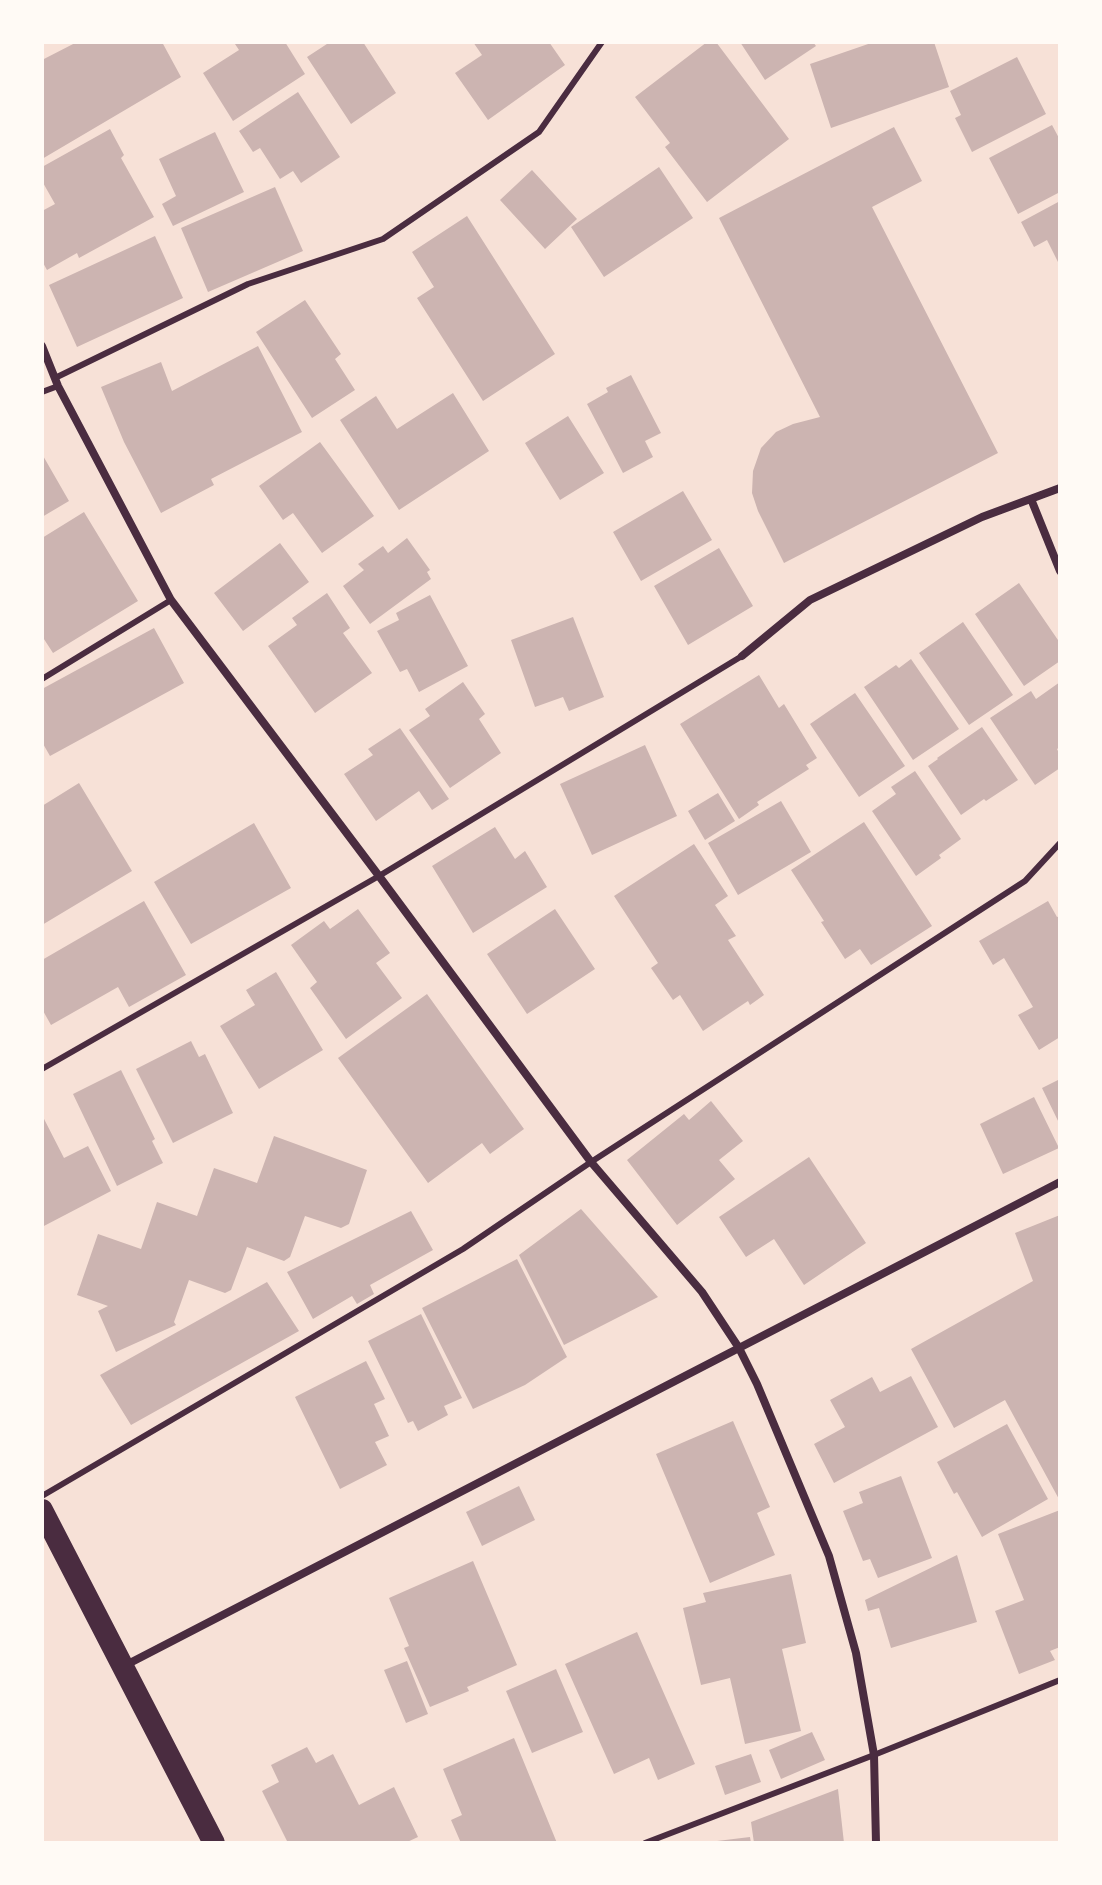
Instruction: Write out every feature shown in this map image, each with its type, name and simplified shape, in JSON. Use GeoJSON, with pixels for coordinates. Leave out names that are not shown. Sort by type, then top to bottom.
{"type":"FeatureCollection","features":[{"type":"Feature","properties":{"kind":"highway"},"geometry":{"type":"LineString","coordinates":[[42,1510],[214,1843]]}},
{"type":"Feature","properties":{"kind":"street"},"geometry":{"type":"LineString","coordinates":[[42,346],[57,382],[171,600],[591,1162],[702,1292],[739,1348],[829,1556],[856,1653],[874,1755],[876,1843]]}},
{"type":"Feature","properties":{"kind":"street"},"geometry":{"type":"LineString","coordinates":[[742,656],[810,600],[982,517],[1060,488]]}},
{"type":"Feature","properties":{"kind":"street"},"geometry":{"type":"LineString","coordinates":[[1031,499],[1060,571]]}},
{"type":"Feature","properties":{"kind":"street"},"geometry":{"type":"LineString","coordinates":[[124,1667],[1060,1182]]}},
{"type":"Feature","properties":{"kind":"lane"},"geometry":{"type":"LineString","coordinates":[[42,392],[248,284],[383,239],[539,132],[602,42]]}},
{"type":"Feature","properties":{"kind":"lane"},"geometry":{"type":"LineString","coordinates":[[42,679],[171,600]]}},
{"type":"Feature","properties":{"kind":"lane"},"geometry":{"type":"LineString","coordinates":[[42,1069],[379,876],[742,656]]}},
{"type":"Feature","properties":{"kind":"lane"},"geometry":{"type":"LineString","coordinates":[[42,1496],[463,1249],[591,1162],[1025,881],[1060,843]]}},
{"type":"Feature","properties":{"kind":"lane"},"geometry":{"type":"LineString","coordinates":[[645,1843],[1060,1680]]}},
{"type":"Feature","properties":{"kind":"building"},"geometry":{"type":"Polygon","coordinates":[[[77,42],[162,42],[181,77],[42,159],[42,60],[77,42]]]}},
{"type":"Feature","properties":{"kind":"building"},"geometry":{"type":"Polygon","coordinates":[[[285,42],[305,74],[233,121],[203,73],[239,50],[235,44],[285,42]]]}},
{"type":"Feature","properties":{"kind":"building"},"geometry":{"type":"Polygon","coordinates":[[[330,42],[363,42],[396,93],[351,124],[307,57],[330,42]]]}},
{"type":"Feature","properties":{"kind":"building"},"geometry":{"type":"Polygon","coordinates":[[[473,42],[549,42],[565,65],[488,120],[455,73],[482,55],[473,42]]]}},
{"type":"Feature","properties":{"kind":"building"},"geometry":{"type":"Polygon","coordinates":[[[707,42],[716,42],[789,139],[707,202],[665,147],[670,143],[635,97],[707,42]]]}},
{"type":"Feature","properties":{"kind":"building"},"geometry":{"type":"Polygon","coordinates":[[[740,42],[813,42],[816,46],[765,80],[740,42]]]}},
{"type":"Feature","properties":{"kind":"building"},"geometry":{"type":"Polygon","coordinates":[[[874,42],[934,42],[949,87],[831,128],[810,64],[874,42]]]}},
{"type":"Feature","properties":{"kind":"building"},"geometry":{"type":"Polygon","coordinates":[[[1017,57],[1046,114],[972,152],[955,118],[961,115],[950,91],[1017,57]]]}},
{"type":"Feature","properties":{"kind":"building"},"geometry":{"type":"Polygon","coordinates":[[[298,92],[340,157],[301,183],[293,171],[280,179],[260,148],[253,152],[239,131],[298,92]]]}},
{"type":"Feature","properties":{"kind":"building"},"geometry":{"type":"Polygon","coordinates":[[[1052,125],[1060,140],[1060,192],[1018,214],[989,158],[1052,125]]]}},
{"type":"Feature","properties":{"kind":"building"},"geometry":{"type":"Polygon","coordinates":[[[894,127],[922,181],[872,207],[998,453],[784,563],[758,511],[752,493],[753,471],[761,448],[776,432],[820,417],[719,218],[894,127]]]}},
{"type":"Feature","properties":{"kind":"building"},"geometry":{"type":"Polygon","coordinates":[[[110,129],[124,155],[121,158],[154,217],[79,258],[77,253],[47,270],[42,261],[42,211],[55,204],[42,181],[42,167],[110,129]]]}},
{"type":"Feature","properties":{"kind":"building"},"geometry":{"type":"Polygon","coordinates":[[[215,132],[244,192],[173,226],[162,204],[176,196],[159,159],[215,132]]]}},
{"type":"Feature","properties":{"kind":"building"},"geometry":{"type":"Polygon","coordinates":[[[659,167],[693,218],[604,277],[571,227],[659,167]]]}},
{"type":"Feature","properties":{"kind":"building"},"geometry":{"type":"Polygon","coordinates":[[[532,170],[577,219],[545,249],[500,200],[532,170]]]}},
{"type":"Feature","properties":{"kind":"building"},"geometry":{"type":"Polygon","coordinates":[[[275,187],[303,251],[208,292],[181,228],[275,187]]]}},
{"type":"Feature","properties":{"kind":"building"},"geometry":{"type":"Polygon","coordinates":[[[1060,201],[1060,266],[1047,240],[1034,247],[1021,222],[1060,201]]]}},
{"type":"Feature","properties":{"kind":"building"},"geometry":{"type":"Polygon","coordinates":[[[467,216],[555,354],[483,401],[417,298],[434,287],[412,252],[467,216]]]}},
{"type":"Feature","properties":{"kind":"building"},"geometry":{"type":"Polygon","coordinates":[[[155,236],[183,298],[77,347],[49,285],[155,236]]]}},
{"type":"Feature","properties":{"kind":"building"},"geometry":{"type":"Polygon","coordinates":[[[305,300],[341,354],[335,359],[355,390],[312,418],[256,332],[305,300]]]}},
{"type":"Feature","properties":{"kind":"building"},"geometry":{"type":"Polygon","coordinates":[[[258,346],[302,432],[211,479],[214,485],[161,513],[124,442],[101,387],[161,362],[172,391],[258,346]]]}},
{"type":"Feature","properties":{"kind":"building"},"geometry":{"type":"Polygon","coordinates":[[[631,375],[661,433],[645,441],[653,457],[623,473],[587,404],[608,392],[606,388],[631,375]]]}},
{"type":"Feature","properties":{"kind":"building"},"geometry":{"type":"Polygon","coordinates":[[[453,393],[489,451],[399,510],[340,420],[376,396],[397,429],[453,393]]]}},
{"type":"Feature","properties":{"kind":"building"},"geometry":{"type":"Polygon","coordinates":[[[568,416],[604,473],[560,500],[525,443],[568,416]]]}},
{"type":"Feature","properties":{"kind":"building"},"geometry":{"type":"Polygon","coordinates":[[[320,442],[374,516],[322,553],[293,513],[283,520],[259,486],[320,442]]]}},
{"type":"Feature","properties":{"kind":"building"},"geometry":{"type":"Polygon","coordinates":[[[42,454],[69,501],[42,517],[42,454]]]}},
{"type":"Feature","properties":{"kind":"building"},"geometry":{"type":"Polygon","coordinates":[[[683,491],[712,540],[641,581],[613,532],[683,491]]]}},
{"type":"Feature","properties":{"kind":"building"},"geometry":{"type":"Polygon","coordinates":[[[84,512],[138,601],[53,653],[42,636],[42,538],[84,512]]]}},
{"type":"Feature","properties":{"kind":"building"},"geometry":{"type":"Polygon","coordinates":[[[407,538],[430,570],[427,572],[431,579],[370,624],[343,586],[364,570],[358,564],[383,546],[388,553],[407,538]]]}},
{"type":"Feature","properties":{"kind":"building"},"geometry":{"type":"Polygon","coordinates":[[[280,543],[309,582],[243,631],[214,593],[280,543]]]}},
{"type":"Feature","properties":{"kind":"building"},"geometry":{"type":"Polygon","coordinates":[[[719,548],[753,606],[688,645],[654,586],[719,548]]]}},
{"type":"Feature","properties":{"kind":"building"},"geometry":{"type":"Polygon","coordinates":[[[1019,583],[1060,643],[1060,661],[1024,686],[975,614],[1019,583]]]}},
{"type":"Feature","properties":{"kind":"building"},"geometry":{"type":"Polygon","coordinates":[[[327,593],[350,628],[343,633],[372,673],[315,713],[268,646],[297,625],[292,618],[327,593]]]}},
{"type":"Feature","properties":{"kind":"building"},"geometry":{"type":"Polygon","coordinates":[[[430,595],[468,666],[419,692],[407,669],[400,672],[377,631],[399,620],[396,613],[430,595]]]}},
{"type":"Feature","properties":{"kind":"building"},"geometry":{"type":"Polygon","coordinates":[[[573,617],[604,697],[569,711],[563,697],[535,707],[511,640],[573,617]]]}},
{"type":"Feature","properties":{"kind":"building"},"geometry":{"type":"Polygon","coordinates":[[[963,622],[1013,695],[969,725],[919,653],[963,622]]]}},
{"type":"Feature","properties":{"kind":"building"},"geometry":{"type":"Polygon","coordinates":[[[154,628],[184,683],[50,756],[42,742],[42,689],[154,628]]]}},
{"type":"Feature","properties":{"kind":"building"},"geometry":{"type":"Polygon","coordinates":[[[911,659],[959,729],[913,760],[864,687],[896,665],[899,668],[911,659]]]}},
{"type":"Feature","properties":{"kind":"building"},"geometry":{"type":"Polygon","coordinates":[[[759,675],[779,708],[784,704],[817,758],[806,765],[809,769],[757,802],[759,805],[739,819],[680,724],[759,675]]]}},
{"type":"Feature","properties":{"kind":"building"},"geometry":{"type":"Polygon","coordinates":[[[463,682],[485,714],[479,719],[501,753],[450,788],[409,730],[430,716],[425,709],[463,682]]]}},
{"type":"Feature","properties":{"kind":"building"},"geometry":{"type":"Polygon","coordinates":[[[1060,682],[1060,747],[1057,749],[1060,768],[1035,785],[990,718],[1031,691],[1036,699],[1060,682]]]}},
{"type":"Feature","properties":{"kind":"building"},"geometry":{"type":"Polygon","coordinates":[[[855,693],[905,766],[859,797],[810,724],[855,693]]]}},
{"type":"Feature","properties":{"kind":"building"},"geometry":{"type":"Polygon","coordinates":[[[982,727],[1018,780],[961,815],[928,766],[982,727]]]}},
{"type":"Feature","properties":{"kind":"building"},"geometry":{"type":"Polygon","coordinates":[[[400,728],[449,799],[432,810],[419,791],[376,821],[344,774],[373,755],[368,749],[400,728]]]}},
{"type":"Feature","properties":{"kind":"building"},"geometry":{"type":"Polygon","coordinates":[[[645,745],[677,816],[592,855],[560,784],[645,745]]]}},
{"type":"Feature","properties":{"kind":"building"},"geometry":{"type":"Polygon","coordinates":[[[915,771],[961,839],[916,876],[872,811],[896,794],[891,787],[915,771]]]}},
{"type":"Feature","properties":{"kind":"building"},"geometry":{"type":"Polygon","coordinates":[[[79,783],[132,871],[42,925],[42,806],[79,783]]]}},
{"type":"Feature","properties":{"kind":"building"},"geometry":{"type":"Polygon","coordinates":[[[718,793],[735,821],[705,840],[688,811],[718,793]]]}},
{"type":"Feature","properties":{"kind":"building"},"geometry":{"type":"Polygon","coordinates":[[[781,801],[811,852],[738,895],[708,843],[781,801]]]}},
{"type":"Feature","properties":{"kind":"building"},"geometry":{"type":"Polygon","coordinates":[[[864,822],[932,926],[871,965],[860,949],[845,959],[791,870],[864,822]]]}},
{"type":"Feature","properties":{"kind":"building"},"geometry":{"type":"Polygon","coordinates":[[[254,823],[291,888],[191,944],[154,882],[254,823]]]}},
{"type":"Feature","properties":{"kind":"building"},"geometry":{"type":"Polygon","coordinates":[[[495,827],[515,859],[525,851],[547,887],[473,933],[432,866],[495,827]]]}},
{"type":"Feature","properties":{"kind":"building"},"geometry":{"type":"Polygon","coordinates":[[[694,844],[728,896],[715,905],[736,936],[728,940],[764,995],[750,1005],[748,1001],[703,1031],[680,995],[673,1000],[651,968],[658,963],[614,896],[694,844]]]}},
{"type":"Feature","properties":{"kind":"building"},"geometry":{"type":"Polygon","coordinates":[[[144,901],[186,975],[129,1007],[118,987],[51,1025],[42,1009],[42,960],[144,901]]]}},
{"type":"Feature","properties":{"kind":"building"},"geometry":{"type":"Polygon","coordinates":[[[1048,901],[1057,917],[1060,916],[1060,1037],[1039,1050],[1018,1015],[1033,1007],[1004,958],[993,965],[979,941],[1048,901]]]}},
{"type":"Feature","properties":{"kind":"building"},"geometry":{"type":"Polygon","coordinates":[[[358,909],[390,953],[376,963],[402,998],[346,1039],[310,988],[317,982],[291,945],[324,921],[330,929],[358,909]]]}},
{"type":"Feature","properties":{"kind":"building"},"geometry":{"type":"Polygon","coordinates":[[[555,909],[595,969],[527,1014],[487,954],[555,909]]]}},
{"type":"Feature","properties":{"kind":"building"},"geometry":{"type":"Polygon","coordinates":[[[276,972],[323,1050],[259,1089],[220,1026],[255,1005],[246,990],[276,972]]]}},
{"type":"Feature","properties":{"kind":"building"},"geometry":{"type":"Polygon","coordinates":[[[427,994],[524,1129],[490,1154],[482,1143],[428,1183],[338,1058],[427,994]]]}},
{"type":"Feature","properties":{"kind":"building"},"geometry":{"type":"Polygon","coordinates":[[[191,1041],[199,1057],[205,1054],[233,1113],[173,1143],[136,1069],[191,1041]]]}},
{"type":"Feature","properties":{"kind":"building"},"geometry":{"type":"Polygon","coordinates":[[[121,1070],[155,1139],[152,1141],[163,1163],[117,1186],[73,1094],[121,1070]]]}},
{"type":"Feature","properties":{"kind":"building"},"geometry":{"type":"Polygon","coordinates":[[[1060,1079],[1060,1125],[1042,1088],[1060,1079]]]}},
{"type":"Feature","properties":{"kind":"building"},"geometry":{"type":"Polygon","coordinates":[[[1034,1097],[1059,1148],[1003,1174],[980,1124],[1034,1097]]]}},
{"type":"Feature","properties":{"kind":"building"},"geometry":{"type":"Polygon","coordinates":[[[711,1101],[743,1141],[719,1160],[735,1179],[677,1225],[627,1160],[684,1114],[689,1120],[711,1101]]]}},
{"type":"Feature","properties":{"kind":"building"},"geometry":{"type":"Polygon","coordinates":[[[42,1115],[64,1158],[88,1146],[111,1191],[42,1227],[42,1115]]]}},
{"type":"Feature","properties":{"kind":"building"},"geometry":{"type":"Polygon","coordinates":[[[274,1136],[367,1170],[349,1224],[341,1228],[305,1216],[290,1257],[284,1261],[247,1247],[231,1290],[225,1293],[189,1280],[174,1322],[176,1325],[116,1352],[98,1311],[108,1306],[77,1295],[98,1234],[141,1249],[157,1202],[197,1216],[214,1168],[257,1183],[274,1136]]]}},
{"type":"Feature","properties":{"kind":"building"},"geometry":{"type":"Polygon","coordinates":[[[809,1157],[866,1243],[804,1285],[774,1239],[746,1257],[719,1217],[809,1157]]]}},
{"type":"Feature","properties":{"kind":"building"},"geometry":{"type":"Polygon","coordinates":[[[581,1209],[658,1297],[564,1345],[519,1255],[581,1209]]]}},
{"type":"Feature","properties":{"kind":"building"},"geometry":{"type":"Polygon","coordinates":[[[411,1211],[433,1250],[370,1285],[374,1294],[357,1304],[352,1296],[313,1319],[287,1272],[411,1211]]]}},
{"type":"Feature","properties":{"kind":"building"},"geometry":{"type":"Polygon","coordinates":[[[1060,1215],[1060,1501],[1005,1400],[954,1428],[911,1349],[1033,1281],[1015,1233],[1060,1215]]]}},
{"type":"Feature","properties":{"kind":"building"},"geometry":{"type":"Polygon","coordinates":[[[517,1259],[567,1357],[525,1385],[473,1409],[422,1308],[517,1259]]]}},
{"type":"Feature","properties":{"kind":"building"},"geometry":{"type":"Polygon","coordinates":[[[267,1282],[299,1331],[131,1425],[100,1375],[267,1282]]]}},
{"type":"Feature","properties":{"kind":"building"},"geometry":{"type":"Polygon","coordinates":[[[421,1314],[462,1398],[444,1406],[448,1415],[418,1431],[413,1421],[408,1423],[368,1341],[421,1314]]]}},
{"type":"Feature","properties":{"kind":"building"},"geometry":{"type":"Polygon","coordinates":[[[366,1361],[385,1399],[374,1404],[389,1436],[375,1442],[387,1465],[340,1489],[295,1397],[366,1361]]]}},
{"type":"Feature","properties":{"kind":"building"},"geometry":{"type":"Polygon","coordinates":[[[911,1376],[938,1427],[834,1483],[814,1444],[845,1427],[830,1400],[872,1377],[880,1392],[911,1376]]]}},
{"type":"Feature","properties":{"kind":"building"},"geometry":{"type":"Polygon","coordinates":[[[733,1421],[770,1507],[757,1513],[775,1555],[710,1583],[656,1454],[733,1421]]]}},
{"type":"Feature","properties":{"kind":"building"},"geometry":{"type":"Polygon","coordinates":[[[1007,1424],[1048,1499],[982,1537],[937,1462],[1007,1424]]]}},
{"type":"Feature","properties":{"kind":"building"},"geometry":{"type":"Polygon","coordinates":[[[901,1476],[932,1558],[878,1578],[870,1559],[863,1561],[843,1511],[863,1503],[859,1492],[901,1476]]]}},
{"type":"Feature","properties":{"kind":"building"},"geometry":{"type":"Polygon","coordinates":[[[519,1486],[535,1520],[482,1546],[466,1512],[519,1486]]]}},
{"type":"Feature","properties":{"kind":"building"},"geometry":{"type":"Polygon","coordinates":[[[1060,1510],[1060,1647],[1050,1651],[1055,1660],[1019,1674],[995,1611],[1024,1600],[998,1534],[1060,1510]]]}},
{"type":"Feature","properties":{"kind":"building"},"geometry":{"type":"Polygon","coordinates":[[[957,1555],[977,1622],[891,1648],[879,1608],[868,1611],[865,1600],[957,1555]]]}},
{"type":"Feature","properties":{"kind":"building"},"geometry":{"type":"Polygon","coordinates":[[[473,1561],[517,1665],[467,1687],[469,1691],[430,1707],[404,1648],[409,1646],[389,1598],[473,1561]]]}},
{"type":"Feature","properties":{"kind":"building"},"geometry":{"type":"Polygon","coordinates":[[[791,1574],[806,1643],[782,1649],[801,1731],[745,1744],[730,1678],[701,1685],[683,1608],[706,1602],[703,1593],[791,1574]]]}},
{"type":"Feature","properties":{"kind":"building"},"geometry":{"type":"Polygon","coordinates":[[[637,1632],[695,1764],[658,1780],[649,1758],[614,1774],[565,1664],[637,1632]]]}},
{"type":"Feature","properties":{"kind":"building"},"geometry":{"type":"Polygon","coordinates":[[[407,1661],[428,1714],[406,1723],[384,1670],[407,1661]]]}},
{"type":"Feature","properties":{"kind":"building"},"geometry":{"type":"Polygon","coordinates":[[[556,1669],[583,1732],[532,1753],[506,1691],[556,1669]]]}},
{"type":"Feature","properties":{"kind":"building"},"geometry":{"type":"Polygon","coordinates":[[[812,1732],[825,1760],[781,1779],[769,1750],[812,1732]]]}},
{"type":"Feature","properties":{"kind":"building"},"geometry":{"type":"Polygon","coordinates":[[[514,1738],[557,1843],[461,1843],[451,1820],[462,1815],[443,1769],[514,1738]]]}},
{"type":"Feature","properties":{"kind":"building"},"geometry":{"type":"Polygon","coordinates":[[[307,1747],[316,1763],[333,1754],[359,1805],[394,1787],[418,1837],[405,1843],[288,1843],[262,1791],[279,1782],[271,1765],[307,1747]]]}},
{"type":"Feature","properties":{"kind":"building"},"geometry":{"type":"Polygon","coordinates":[[[751,1754],[761,1782],[725,1795],[715,1766],[751,1754]]]}},
{"type":"Feature","properties":{"kind":"building"},"geometry":{"type":"Polygon","coordinates":[[[838,1789],[844,1843],[754,1843],[751,1822],[838,1789]]]}},
{"type":"Feature","properties":{"kind":"building"},"geometry":{"type":"Polygon","coordinates":[[[750,1837],[751,1843],[717,1843],[717,1841],[750,1837]]]}}]}
